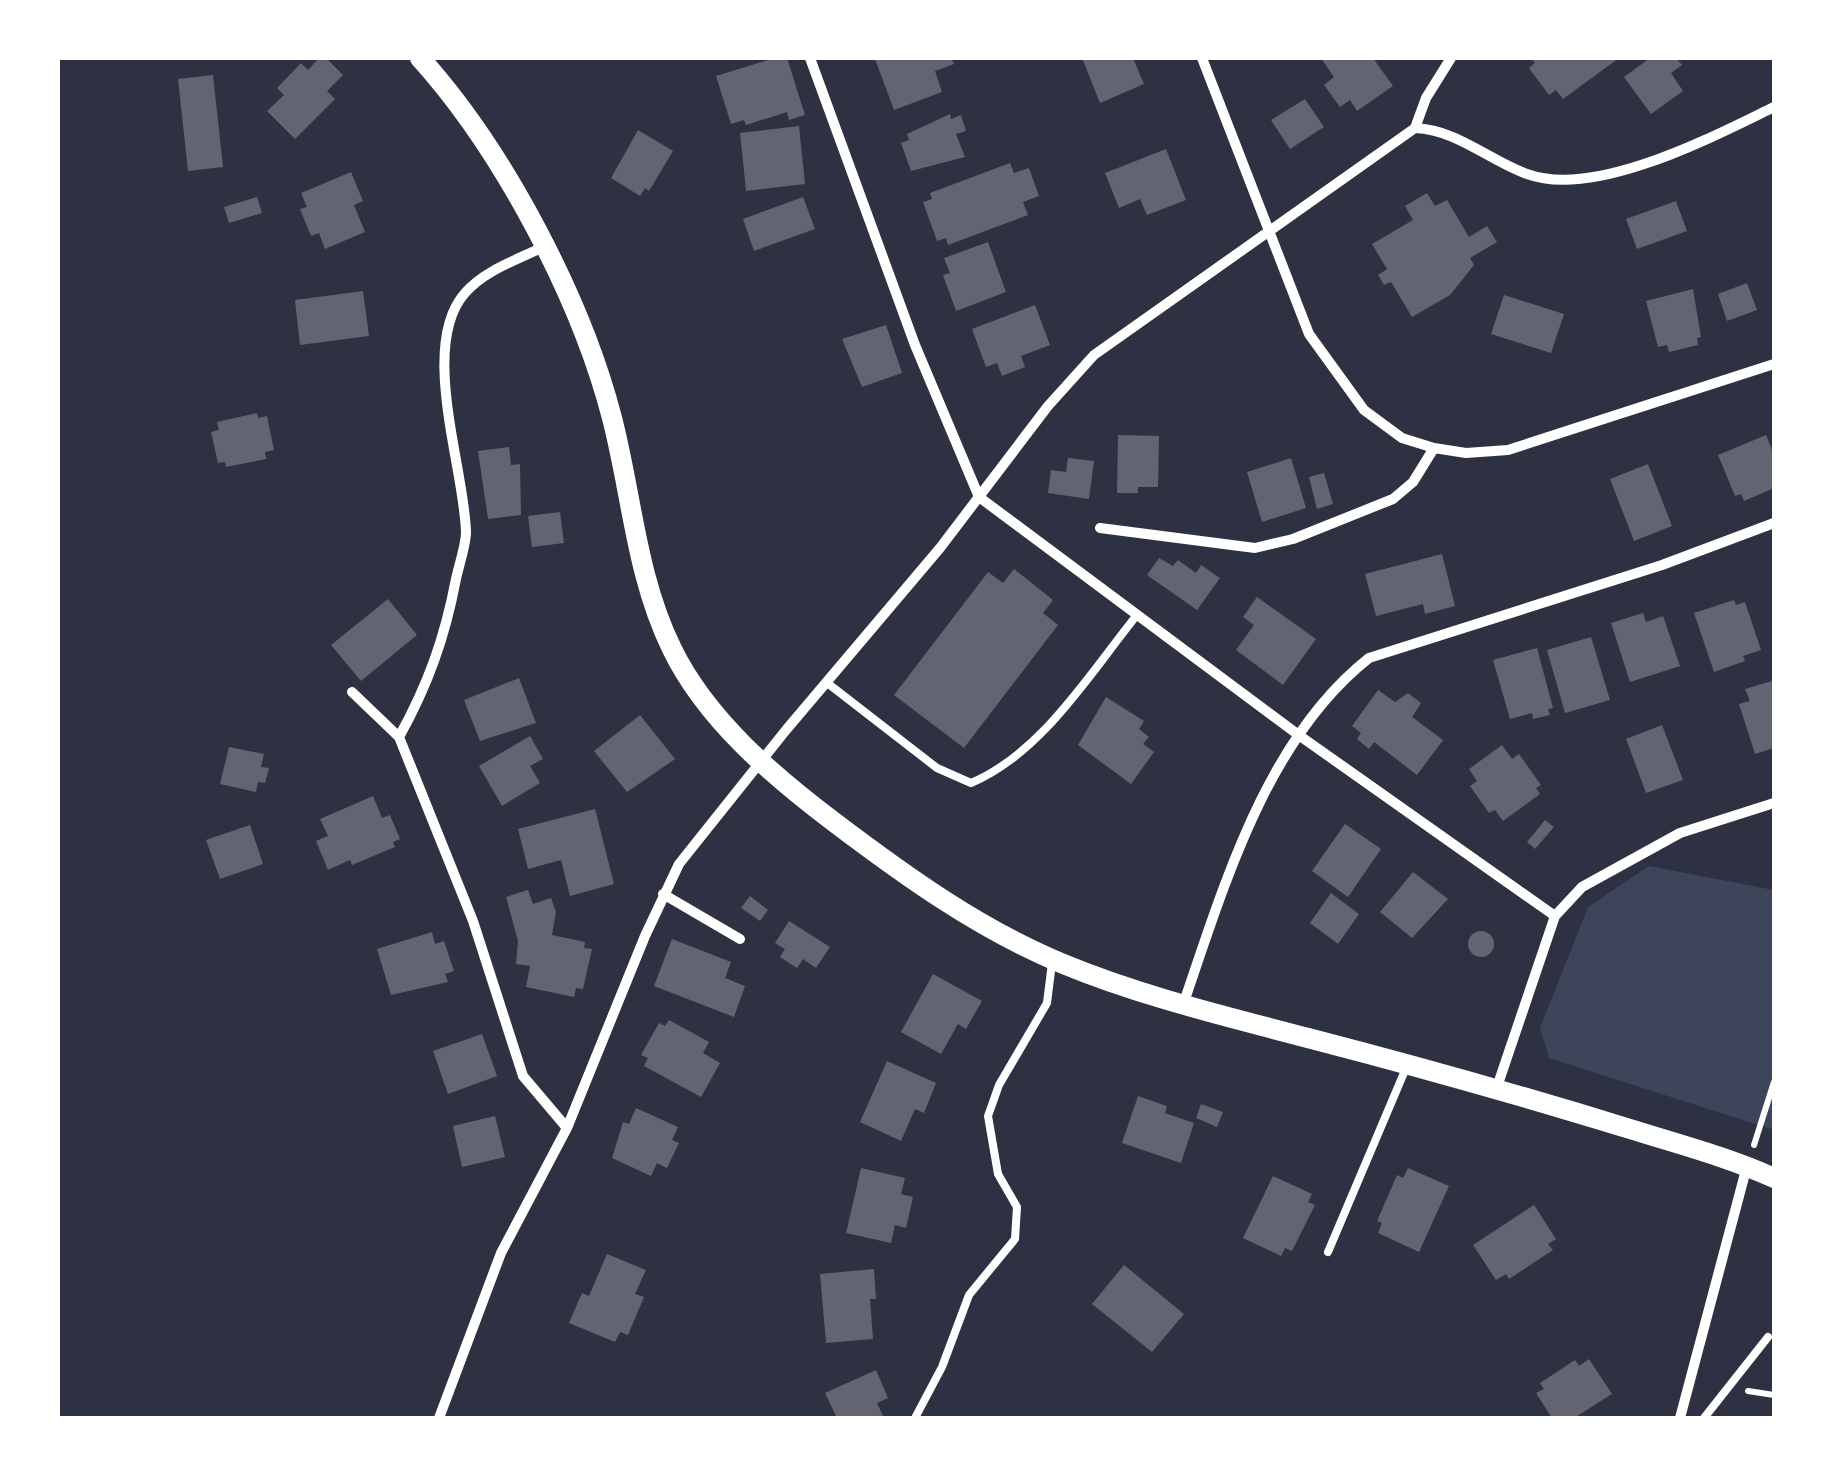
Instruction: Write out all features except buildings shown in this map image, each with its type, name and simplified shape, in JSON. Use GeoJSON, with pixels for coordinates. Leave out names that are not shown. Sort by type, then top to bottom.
{"type":"FeatureCollection","features":[{"type":"Feature","properties":{"kind":"main road"},"geometry":{"type":"LineString","coordinates":[[420,58],[446,86],[493,158],[544,247],[581,331],[612,417],[632,526],[673,652],[760,762],[890,864],[972,918],[1052,959],[1183,1005],[1497,1087],[1748,1166],[1774,1178]]}},
{"type":"Feature","properties":{"kind":"street"},"geometry":{"type":"LineString","coordinates":[[810,58],[915,345],[979,497],[1300,736],[1556,916]]}},
{"type":"Feature","properties":{"kind":"street"},"geometry":{"type":"LineString","coordinates":[[1202,58],[1309,334],[1364,410],[1402,438],[1466,453],[1508,450],[1774,364]]}},
{"type":"Feature","properties":{"kind":"street"},"geometry":{"type":"LineString","coordinates":[[1415,128],[1426,98],[1451,58]]}},
{"type":"Feature","properties":{"kind":"street"},"geometry":{"type":"LineString","coordinates":[[438,1418],[502,1253],[566,1128],[663,894],[700,834],[979,497],[1048,406],[1094,355],[1272,232],[1313,196],[1415,128],[1440,129],[1525,173],[1551,181],[1578,181],[1676,150],[1774,107]]}},
{"type":"Feature","properties":{"kind":"street"},"geometry":{"type":"LineString","coordinates":[[399,736],[427,688],[446,632],[466,534],[451,449],[446,380],[449,334],[462,296],[488,274],[544,247]]}},
{"type":"Feature","properties":{"kind":"street"},"geometry":{"type":"LineString","coordinates":[[1100,528],[1238,549],[1274,544],[1392,498],[1413,482],[1434,448]]}},
{"type":"Feature","properties":{"kind":"street"},"geometry":{"type":"LineString","coordinates":[[1183,1005],[1220,897],[1268,790],[1300,736],[1350,673],[1369,658],[1662,564],[1774,523]]}},
{"type":"Feature","properties":{"kind":"street"},"geometry":{"type":"LineString","coordinates":[[352,692],[399,736],[473,921],[523,1076],[566,1128]]}},
{"type":"Feature","properties":{"kind":"street"},"geometry":{"type":"LineString","coordinates":[[1497,1087],[1556,916],[1582,886],[1680,833],[1774,804]]}},
{"type":"Feature","properties":{"kind":"street"},"geometry":{"type":"LineString","coordinates":[[663,894],[740,938]]}},
{"type":"Feature","properties":{"kind":"street"},"geometry":{"type":"LineString","coordinates":[[1680,1418],[1748,1166]]}},
{"type":"Feature","properties":{"kind":"lane"},"geometry":{"type":"LineString","coordinates":[[826,682],[937,768],[971,783],[1000,771],[1042,731],[1138,615]]}},
{"type":"Feature","properties":{"kind":"lane"},"geometry":{"type":"LineString","coordinates":[[915,1418],[942,1367],[969,1294],[1015,1239],[1017,1207],[998,1174],[988,1116],[999,1086],[1048,1003],[1052,959]]}},
{"type":"Feature","properties":{"kind":"lane"},"geometry":{"type":"LineString","coordinates":[[1328,1252],[1408,1064]]}},
{"type":"Feature","properties":{"kind":"lane"},"geometry":{"type":"LineString","coordinates":[[1704,1418],[1768,1337]]}},
{"type":"Feature","properties":{"kind":"path"},"geometry":{"type":"LineString","coordinates":[[1748,1166],[1774,1082]]}},
{"type":"Feature","properties":{"kind":"shaded area"},"geometry":{"type":"Polygon","coordinates":[[[1649,866],[1774,890],[1774,1130],[1549,1058],[1540,1028],[1588,907],[1649,866]]]}}]}
